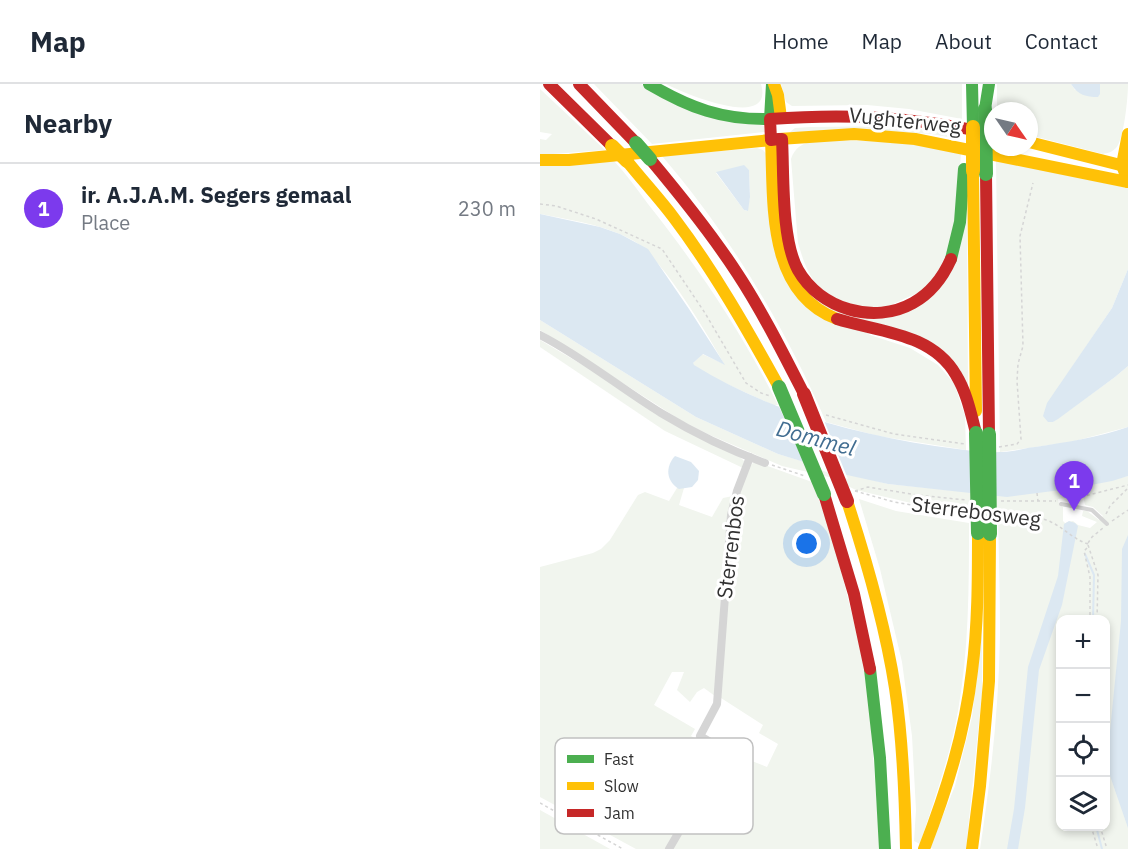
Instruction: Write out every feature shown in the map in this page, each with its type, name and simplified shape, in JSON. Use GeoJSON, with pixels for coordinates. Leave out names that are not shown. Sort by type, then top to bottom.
{"type":"FeatureCollection","features":[{"type":"Feature","properties":{"kind":"main road"},"geometry":{"type":"LineString","coordinates":[[549,84],[627,161],[672,216],[710,270],[744,324],[824,494],[858,609],[874,693],[880,739],[885,849]]}},
{"type":"Feature","properties":{"kind":"main road"},"geometry":{"type":"LineString","coordinates":[[579,84],[650,159],[727,258],[780,347],[851,496],[895,687],[905,793],[906,849]]}},
{"type":"Feature","properties":{"kind":"main road","name":"Vughterweg"},"geometry":{"type":"LineString","coordinates":[[649,84],[705,113],[733,119],[831,115],[890,116],[937,122],[984,132]]}},
{"type":"Feature","properties":{"kind":"main road"},"geometry":{"type":"LineString","coordinates":[[773,84],[770,94],[775,119],[778,241],[784,265],[801,295],[814,308],[832,318],[848,324],[910,338],[935,352],[951,367],[961,383],[983,440]]}},
{"type":"Feature","properties":{"kind":"main road"},"geometry":{"type":"LineString","coordinates":[[776,140],[789,240],[798,270],[809,285],[819,295],[835,305],[861,314],[876,314],[901,309],[922,298],[938,282],[951,260],[974,171],[979,108],[972,84]]}},
{"type":"Feature","properties":{"kind":"main road"},"geometry":{"type":"LineString","coordinates":[[972,849],[989,681],[973,127],[987,84]]}},
{"type":"Feature","properties":{"kind":"main road","name":"Vughterweg"},"geometry":{"type":"LineString","coordinates":[[540,160],[570,160],[854,134],[915,139],[1128,182]]}},
{"type":"Feature","properties":{"kind":"main road"},"geometry":{"type":"LineString","coordinates":[[1128,134],[1125,166],[1128,182]]}},
{"type":"Feature","properties":{"kind":"main road"},"geometry":{"type":"LineString","coordinates":[[1038,144],[1125,166]]}},
{"type":"Feature","properties":{"kind":"main road"},"geometry":{"type":"LineString","coordinates":[[924,849],[950,777],[964,720],[976,636],[984,534]]}},
{"type":"Feature","properties":{"kind":"street"},"geometry":{"type":"LineString","coordinates":[[540,335],[579,357],[660,412],[707,438],[765,463]]}},
{"type":"Feature","properties":{"kind":"street","name":"Sterrenbos"},"geometry":{"type":"LineString","coordinates":[[703,738],[700,736],[717,704],[731,515],[737,490],[750,458]]}},
{"type":"Feature","properties":{"kind":"street","name":"Sterrenbos"},"geometry":{"type":"LineString","coordinates":[[669,849],[678,834]]}},
{"type":"Feature","properties":{"kind":"lane"},"geometry":{"type":"LineString","coordinates":[[1060,502],[1092,510],[1107,524]]}},
{"type":"Feature","properties":{"kind":"path"},"geometry":{"type":"LineString","coordinates":[[818,412],[894,434],[983,440],[1010,446],[1017,444],[1021,439],[1018,364],[1023,346],[1020,236],[1033,183]]}},
{"type":"Feature","properties":{"kind":"path"},"geometry":{"type":"LineString","coordinates":[[540,204],[556,206],[596,219],[662,249],[705,313],[746,383],[761,393],[775,392]]}},
{"type":"Feature","properties":{"kind":"path"},"geometry":{"type":"LineString","coordinates":[[765,463],[813,479]]}},
{"type":"Feature","properties":{"kind":"path"},"geometry":{"type":"LineString","coordinates":[[1081,497],[1128,486]]}},
{"type":"Feature","properties":{"kind":"path"},"geometry":{"type":"LineString","coordinates":[[1103,520],[1110,506],[1128,486]]}},
{"type":"Feature","properties":{"kind":"path"},"geometry":{"type":"LineString","coordinates":[[851,496],[868,487],[966,500]]}},
{"type":"Feature","properties":{"kind":"path"},"geometry":{"type":"LineString","coordinates":[[1072,488],[1074,498]]}},
{"type":"Feature","properties":{"kind":"path"},"geometry":{"type":"LineString","coordinates":[[1036,493],[1038,502]]}},
{"type":"Feature","properties":{"kind":"path","name":"Sterrebosweg"},"geometry":{"type":"LineString","coordinates":[[851,496],[973,515]]}},
{"type":"Feature","properties":{"kind":"path"},"geometry":{"type":"LineString","coordinates":[[1000,501],[1060,502]]}},
{"type":"Feature","properties":{"kind":"path","name":"Sterrebosweg"},"geometry":{"type":"LineString","coordinates":[[1003,518],[1041,519],[1050,522],[1079,541],[1088,544],[1088,548]]}},
{"type":"Feature","properties":{"kind":"path"},"geometry":{"type":"LineString","coordinates":[[1090,615],[1090,577],[1083,555],[1088,548],[1098,575],[1098,615]]}},
{"type":"Feature","properties":{"kind":"path"},"geometry":{"type":"LineString","coordinates":[[540,803],[555,811]]}},
{"type":"Feature","properties":{"kind":"path"},"geometry":{"type":"LineString","coordinates":[[1093,831],[1098,849]]}},
{"type":"Feature","properties":{"kind":"path"},"geometry":{"type":"LineString","coordinates":[[1102,831],[1107,849]]}},
{"type":"Feature","properties":{"kind":"path"},"geometry":{"type":"LineString","coordinates":[[596,834],[623,849]]}},
{"type":"Feature","properties":{"kind":"shaded area"},"geometry":{"type":"Polygon","coordinates":[[[594,84],[641,84],[672,103],[764,126],[765,132],[652,144],[594,84]]]}},
{"type":"Feature","properties":{"kind":"shaded area"},"geometry":{"type":"Polygon","coordinates":[[[666,84],[761,84],[762,98],[754,106],[725,105],[690,95],[666,84]]]}},
{"type":"Feature","properties":{"kind":"shaded area"},"geometry":{"type":"Polygon","coordinates":[[[781,84],[962,84],[962,119],[909,109],[867,105],[792,106],[786,102],[781,84]]]}},
{"type":"Feature","properties":{"kind":"shaded area"},"geometry":{"type":"Polygon","coordinates":[[[997,84],[1071,84],[1075,90],[1100,94],[1100,84],[1128,84],[1125,118],[1119,143],[1116,148],[1103,154],[1038,137],[1038,102],[997,102],[997,84]]]}},
{"type":"Feature","properties":{"kind":"shaded area"},"geometry":{"type":"Polygon","coordinates":[[[540,89],[605,150],[540,155],[540,139],[546,140],[552,134],[540,132],[540,89]]]}},
{"type":"Feature","properties":{"kind":"shaded area"},"geometry":{"type":"Polygon","coordinates":[[[795,128],[904,128],[959,135],[959,139],[932,134],[877,131],[790,132],[795,128]]]}},
{"type":"Feature","properties":{"kind":"shaded area"},"geometry":{"type":"Polygon","coordinates":[[[838,140],[903,142],[961,153],[956,217],[943,262],[935,277],[926,287],[885,307],[856,305],[828,294],[811,277],[798,243],[791,159],[794,152],[804,144],[838,140]]]}},
{"type":"Feature","properties":{"kind":"shaded area"},"geometry":{"type":"Polygon","coordinates":[[[757,148],[763,150],[767,155],[776,253],[870,335],[910,348],[938,365],[954,383],[965,416],[966,450],[878,436],[826,422],[793,351],[754,283],[711,218],[662,156],[757,148]],[[744,166],[716,173],[747,211],[750,197],[749,170],[744,166]]]}},
{"type":"Feature","properties":{"kind":"shaded area"},"geometry":{"type":"Polygon","coordinates":[[[996,160],[1128,188],[1128,269],[1112,308],[1060,385],[1053,422],[1128,366],[1128,427],[1071,442],[1000,452],[996,160]]]}},
{"type":"Feature","properties":{"kind":"shaded area"},"geometry":{"type":"Polygon","coordinates":[[[614,161],[702,277],[750,352],[778,405],[773,405],[714,378],[693,365],[702,354],[724,364],[670,279],[634,241],[623,235],[588,224],[540,214],[540,165],[614,161]]]}},
{"type":"Feature","properties":{"kind":"shaded area"},"geometry":{"type":"Polygon","coordinates":[[[967,210],[968,390],[948,358],[843,313],[923,301],[967,210]]]}},
{"type":"Feature","properties":{"kind":"shaded area"},"geometry":{"type":"Polygon","coordinates":[[[540,320],[696,417],[778,454],[826,468],[888,484],[968,492],[1070,489],[1128,476],[1128,849],[980,849],[991,769],[998,688],[1000,634],[998,519],[1021,520],[1021,515],[940,509],[856,490],[829,477],[782,466],[682,421],[540,330],[540,320]],[[1071,491],[1071,497],[1058,499],[1059,504],[1063,507],[1063,521],[1065,523],[1073,521],[1090,528],[1097,522],[1082,516],[1083,511],[1087,511],[1099,520],[1103,516],[1093,507],[1085,505],[1083,495],[1076,496],[1075,491],[1071,491]]]}},
{"type":"Feature","properties":{"kind":"shaded area"},"geometry":{"type":"Polygon","coordinates":[[[540,340],[741,458],[744,461],[743,468],[665,431],[540,347],[540,340]]]}},
{"type":"Feature","properties":{"kind":"shaded area"},"geometry":{"type":"Polygon","coordinates":[[[753,463],[759,463],[812,482],[832,534],[867,675],[880,849],[672,849],[681,834],[753,834],[753,761],[767,767],[778,744],[759,733],[763,725],[721,698],[732,523],[738,491],[748,468],[753,463]]]}},
{"type":"Feature","properties":{"kind":"shaded area"},"geometry":{"type":"Polygon","coordinates":[[[677,488],[684,488],[679,505],[712,517],[723,498],[733,496],[725,545],[715,696],[704,688],[697,692],[690,702],[677,690],[684,672],[672,672],[654,705],[695,729],[691,736],[694,738],[555,738],[555,805],[540,797],[540,567],[601,549],[610,540],[638,495],[645,492],[669,501],[677,488]]]}},
{"type":"Feature","properties":{"kind":"shaded area"},"geometry":{"type":"Polygon","coordinates":[[[859,499],[896,511],[969,523],[968,617],[962,688],[951,745],[920,844],[914,841],[916,810],[912,736],[902,662],[880,569],[859,499]]]}},
{"type":"Feature","properties":{"kind":"shaded area"},"geometry":{"type":"Polygon","coordinates":[[[982,633],[982,693],[966,849],[933,849],[930,847],[955,786],[972,717],[982,633]]]}},
{"type":"Feature","properties":{"kind":"shaded area"},"geometry":{"type":"Polygon","coordinates":[[[540,810],[555,818],[555,834],[583,834],[610,849],[540,849],[540,810]]]}},
{"type":"Feature","properties":{"kind":"shaded area"},"geometry":{"type":"Polygon","coordinates":[[[608,834],[675,834],[666,849],[636,849],[608,834]]]}},
{"type":"Feature","properties":{"kind":"water"},"geometry":{"type":"Polygon","coordinates":[[[1071,84],[1100,84],[1100,94],[1098,97],[1083,95],[1071,84]]]}},
{"type":"Feature","properties":{"kind":"water"},"geometry":{"type":"Polygon","coordinates":[[[744,165],[749,170],[748,211],[744,210],[716,172],[744,165]]]}},
{"type":"Feature","properties":{"kind":"water","name":"Dommel"},"geometry":{"type":"Polygon","coordinates":[[[540,214],[600,227],[620,234],[648,249],[725,365],[703,354],[693,363],[694,365],[750,395],[841,427],[903,441],[977,451],[1011,451],[1093,437],[1128,427],[1128,476],[1075,488],[1075,491],[1070,492],[1069,489],[1007,497],[888,484],[847,475],[778,454],[696,417],[540,320],[540,214]]]}},
{"type":"Feature","properties":{"kind":"water"},"geometry":{"type":"Polygon","coordinates":[[[1128,269],[1128,366],[1058,419],[1048,422],[1043,416],[1047,403],[1112,308],[1128,269]]]}},
{"type":"Feature","properties":{"kind":"water"},"geometry":{"type":"Polygon","coordinates":[[[675,456],[691,462],[699,471],[698,480],[692,487],[679,489],[671,482],[668,469],[675,456]]]}},
{"type":"Feature","properties":{"kind":"water"},"geometry":{"type":"Polygon","coordinates":[[[1069,521],[1078,526],[1062,605],[1058,615],[1056,615],[1056,622],[1039,670],[1025,808],[1018,849],[1007,849],[1014,809],[1028,667],[1058,576],[1064,524],[1069,521]]]}},
{"type":"Feature","properties":{"kind":"water"},"geometry":{"type":"Polygon","coordinates":[[[1128,535],[1128,828],[1110,776],[1110,731],[1121,621],[1122,549],[1128,535]]]}},
{"type":"Feature","properties":{"kind":"pier"},"geometry":{"type":"Polygon","coordinates":[[[777,402],[823,418],[848,479],[805,465],[777,402]]]}},
{"type":"Feature","properties":{"kind":"waterway"},"geometry":{"type":"LineString","coordinates":[[1085,554],[1094,575],[1093,615]]}},
{"type":"Feature","properties":{"kind":"waterway"},"geometry":{"type":"LineString","coordinates":[[1097,831],[1102,849]]}},
{"type":"Feature","properties":{"kind":"traffic: fast"},"geometry":{"type":"LineString","coordinates":[[649,84],[678,100],[707,111],[721,115],[770,119]]}},
{"type":"Feature","properties":{"kind":"traffic: fast"},"geometry":{"type":"LineString","coordinates":[[770,119],[772,84]]}},
{"type":"Feature","properties":{"kind":"traffic: fast"},"geometry":{"type":"LineString","coordinates":[[972,84],[973,127]]}},
{"type":"Feature","properties":{"kind":"traffic: fast"},"geometry":{"type":"LineString","coordinates":[[986,102],[989,84]]}},
{"type":"Feature","properties":{"kind":"traffic: fast"},"geometry":{"type":"LineString","coordinates":[[636,143],[650,159]]}},
{"type":"Feature","properties":{"kind":"traffic: fast"},"geometry":{"type":"LineString","coordinates":[[986,156],[986,174]]}},
{"type":"Feature","properties":{"kind":"traffic: fast"},"geometry":{"type":"LineString","coordinates":[[951,259],[960,222],[964,169]]}},
{"type":"Feature","properties":{"kind":"traffic: fast"},"geometry":{"type":"LineString","coordinates":[[779,387],[824,494]]}},
{"type":"Feature","properties":{"kind":"traffic: fast"},"geometry":{"type":"LineString","coordinates":[[976,433],[978,533]]}},
{"type":"Feature","properties":{"kind":"traffic: fast"},"geometry":{"type":"LineString","coordinates":[[989,434],[990,534]]}},
{"type":"Feature","properties":{"kind":"traffic: fast"},"geometry":{"type":"LineString","coordinates":[[870,669],[880,758],[885,849]]}},
{"type":"Feature","properties":{"kind":"traffic: slow"},"geometry":{"type":"LineString","coordinates":[[774,84],[781,118]]}},
{"type":"Feature","properties":{"kind":"traffic: slow"},"geometry":{"type":"LineString","coordinates":[[973,127],[973,171]]}},
{"type":"Feature","properties":{"kind":"traffic: slow"},"geometry":{"type":"LineString","coordinates":[[779,139],[854,134],[915,139],[1128,182]]}},
{"type":"Feature","properties":{"kind":"traffic: slow"},"geometry":{"type":"LineString","coordinates":[[1128,134],[1122,165],[1128,182]]}},
{"type":"Feature","properties":{"kind":"traffic: slow"},"geometry":{"type":"LineString","coordinates":[[540,160],[569,160],[771,140],[774,217],[778,243],[786,267],[797,288],[814,306],[837,319]]}},
{"type":"Feature","properties":{"kind":"traffic: slow"},"geometry":{"type":"LineString","coordinates":[[1038,144],[1128,167]]}},
{"type":"Feature","properties":{"kind":"traffic: slow"},"geometry":{"type":"LineString","coordinates":[[612,146],[627,161]]}},
{"type":"Feature","properties":{"kind":"traffic: slow"},"geometry":{"type":"LineString","coordinates":[[627,161],[689,238],[742,322],[779,387]]}},
{"type":"Feature","properties":{"kind":"traffic: slow"},"geometry":{"type":"LineString","coordinates":[[973,171],[976,411]]}},
{"type":"Feature","properties":{"kind":"traffic: slow"},"geometry":{"type":"LineString","coordinates":[[847,501],[875,593],[895,688],[903,768],[906,849]]}},
{"type":"Feature","properties":{"kind":"traffic: slow"},"geometry":{"type":"LineString","coordinates":[[924,849],[954,762],[969,694],[977,619],[978,533]]}},
{"type":"Feature","properties":{"kind":"traffic: slow"},"geometry":{"type":"LineString","coordinates":[[972,849],[989,681],[990,534]]}},
{"type":"Feature","properties":{"kind":"traffic: jam"},"geometry":{"type":"LineString","coordinates":[[549,84],[612,146]]}},
{"type":"Feature","properties":{"kind":"traffic: jam"},"geometry":{"type":"LineString","coordinates":[[579,84],[636,143]]}},
{"type":"Feature","properties":{"kind":"traffic: jam"},"geometry":{"type":"LineString","coordinates":[[779,139],[771,140],[770,119],[828,116],[882,118],[984,132]]}},
{"type":"Feature","properties":{"kind":"traffic: jam"},"geometry":{"type":"LineString","coordinates":[[782,139],[784,206],[789,242],[798,270],[820,295],[834,303],[865,313],[882,313],[898,309],[913,303],[931,289],[951,259]]}},
{"type":"Feature","properties":{"kind":"traffic: jam"},"geometry":{"type":"LineString","coordinates":[[650,159],[737,273],[764,317],[804,394]]}},
{"type":"Feature","properties":{"kind":"traffic: jam"},"geometry":{"type":"LineString","coordinates":[[986,174],[989,434]]}},
{"type":"Feature","properties":{"kind":"traffic: jam"},"geometry":{"type":"LineString","coordinates":[[837,319],[903,336],[933,350],[946,361],[960,382],[976,433]]}},
{"type":"Feature","properties":{"kind":"traffic: jam"},"geometry":{"type":"LineString","coordinates":[[804,394],[847,501]]}},
{"type":"Feature","properties":{"kind":"traffic: jam"},"geometry":{"type":"LineString","coordinates":[[824,494],[854,594],[870,669]]}},
{"type":"Feature","properties":{"kind":"place","name":"ir. A.J.A.M. Segers gemaal"},"geometry":{"type":"Point","coordinates":[1074,511]}}]}
